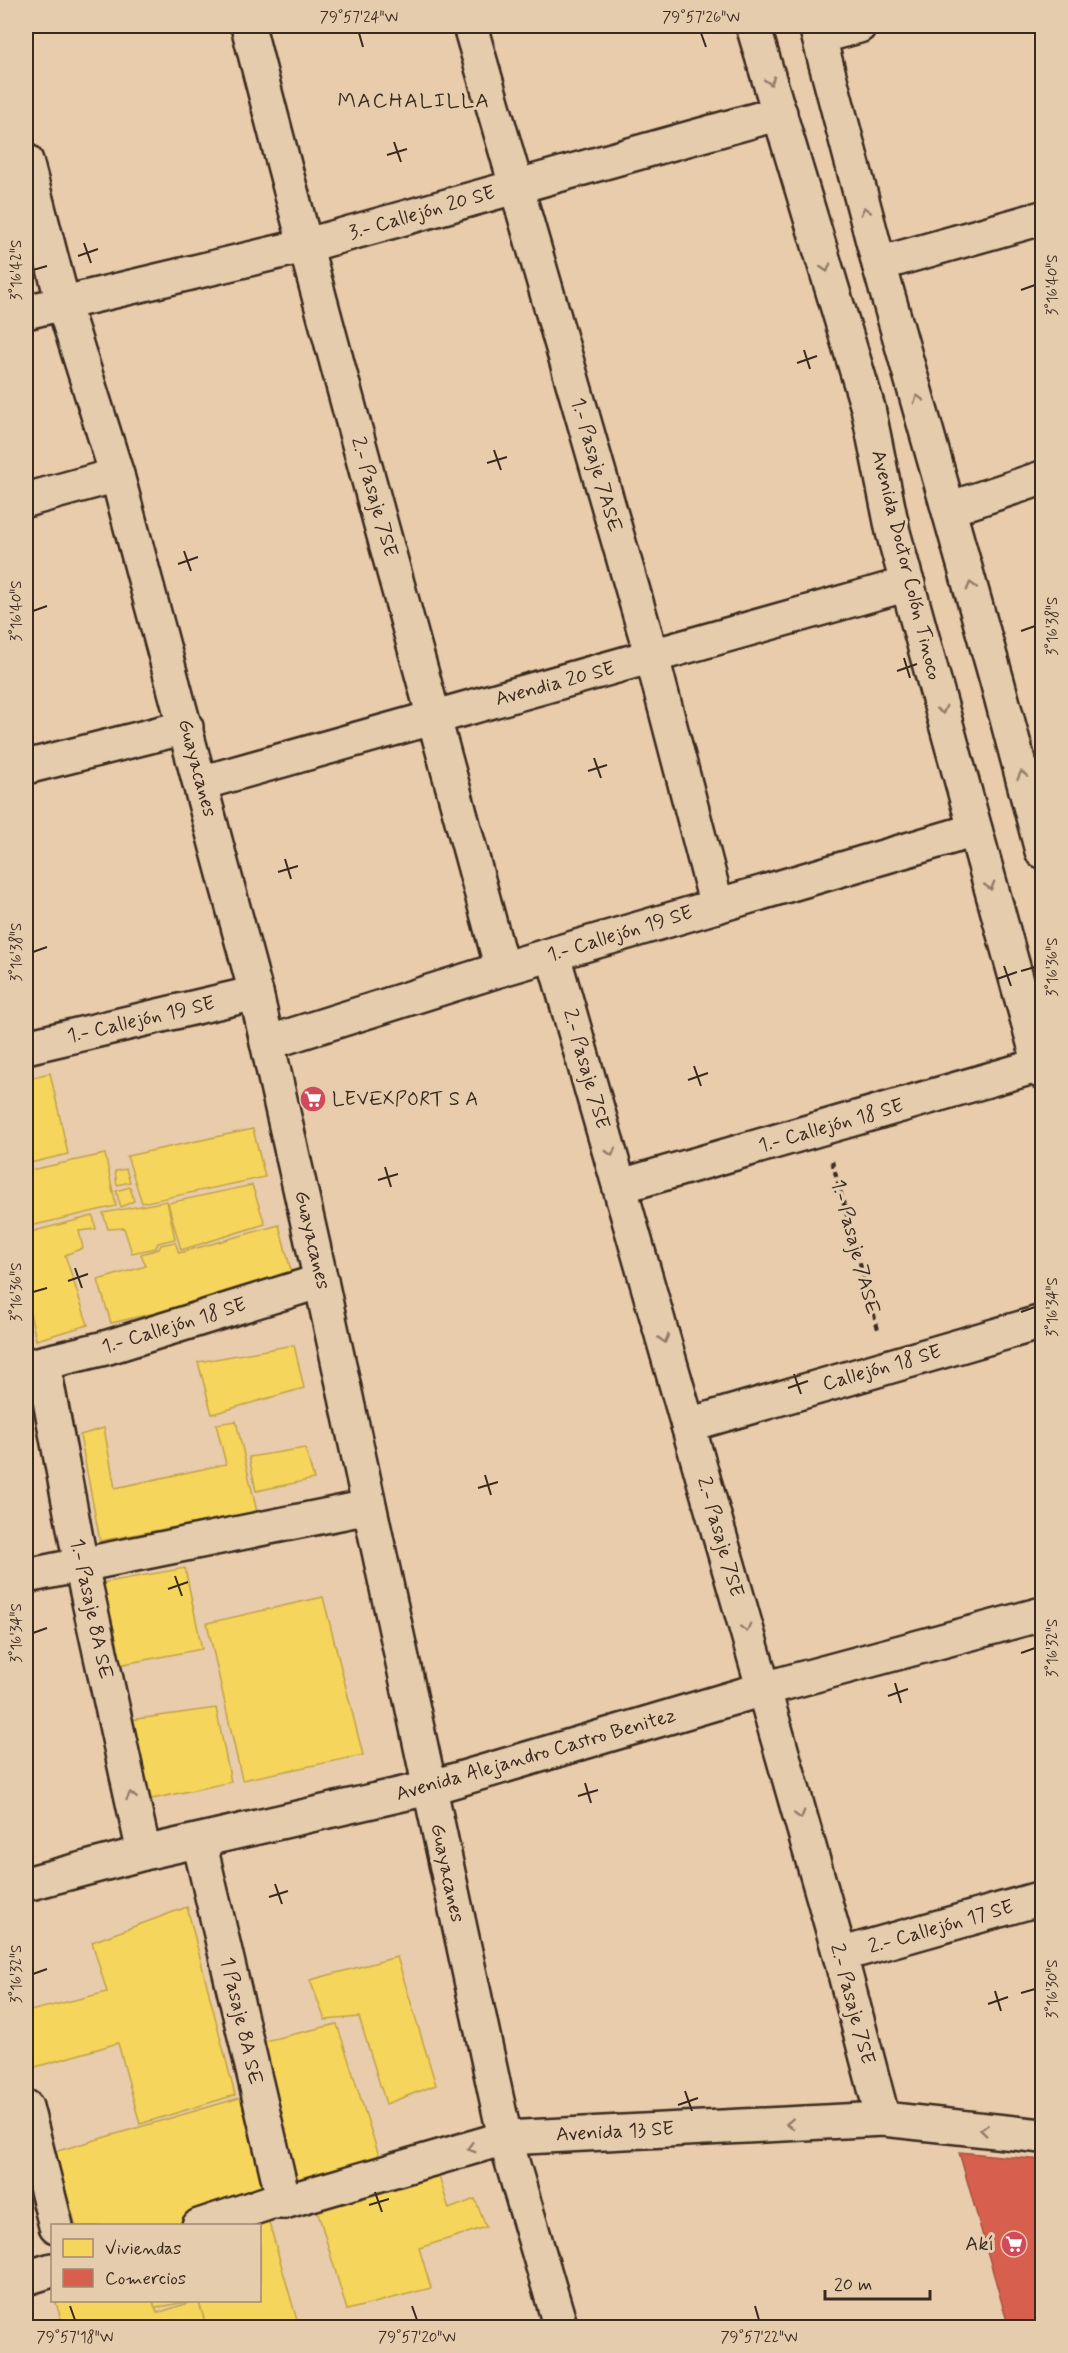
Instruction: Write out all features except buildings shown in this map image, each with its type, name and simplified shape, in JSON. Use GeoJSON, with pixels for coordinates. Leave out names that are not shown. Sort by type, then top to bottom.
{"type":"FeatureCollection","features":[{"type":"Feature","properties":{"kind":"street","name":"2.- Pasaje 7SE"},"geometry":{"type":"LineString","coordinates":[[248,26],[304,246],[435,717],[502,969]]}},
{"type":"Feature","properties":{"kind":"street","name":"1.- Pasaje 7ASE"},"geometry":{"type":"LineString","coordinates":[[470,26],[652,657],[717,906]]}},
{"type":"Feature","properties":{"kind":"street","name":"Avenida Doctor Colón Tinoco"},"geometry":{"type":"LineString","coordinates":[[753,26],[868,408],[893,532],[1041,1069]]}},
{"type":"Feature","properties":{"kind":"street"},"geometry":{"type":"LineString","coordinates":[[859,26],[817,31],[879,264],[1038,816],[1042,851]]}},
{"type":"Feature","properties":{"kind":"street","name":"3.- Callejón 20 SE"},"geometry":{"type":"LineString","coordinates":[[26,312],[304,246],[780,113]]}},
{"type":"Feature","properties":{"kind":"street","name":"Guayacanes"},"geometry":{"type":"LineString","coordinates":[[26,161],[63,303],[117,475],[256,993],[321,1281],[505,2138],[561,2328]]}},
{"type":"Feature","properties":{"kind":"street"},"geometry":{"type":"LineString","coordinates":[[879,264],[1042,218]]}},
{"type":"Feature","properties":{"kind":"street"},"geometry":{"type":"LineString","coordinates":[[26,500],[117,475]]}},
{"type":"Feature","properties":{"kind":"street"},"geometry":{"type":"LineString","coordinates":[[949,509],[1042,478]]}},
{"type":"Feature","properties":{"kind":"street","name":"Avendia 20 SE"},"geometry":{"type":"LineString","coordinates":[[201,783],[908,584]]}},
{"type":"Feature","properties":{"kind":"street"},"geometry":{"type":"LineString","coordinates":[[26,766],[186,727]]}},
{"type":"Feature","properties":{"kind":"street","name":"1.- Callejón 19 SE"},"geometry":{"type":"LineString","coordinates":[[267,1043],[502,969],[975,830]]}},
{"type":"Feature","properties":{"kind":"street","name":"2.- Pasaje 7SE"},"geometry":{"type":"LineString","coordinates":[[553,955],[840,1955],[883,2120]]}},
{"type":"Feature","properties":{"kind":"street","name":"1.- Callejón 19 SE"},"geometry":{"type":"LineString","coordinates":[[26,1047],[256,993]]}},
{"type":"Feature","properties":{"kind":"street","name":"1.- Callejón 18 SE"},"geometry":{"type":"LineString","coordinates":[[621,1186],[1041,1069]]}},
{"type":"Feature","properties":{"kind":"street","name":"1.- Callejón 18 SE"},"geometry":{"type":"LineString","coordinates":[[34,1365],[105,1348],[321,1281]]}},
{"type":"Feature","properties":{"kind":"street","name":"Callejón 18 SE"},"geometry":{"type":"LineString","coordinates":[[688,1425],[1042,1322]]}},
{"type":"Feature","properties":{"kind":"street","name":"1.- Pasaje 8A SE"},"geometry":{"type":"LineString","coordinates":[[34,1365],[81,1565],[144,1853]]}},
{"type":"Feature","properties":{"kind":"street"},"geometry":{"type":"LineString","coordinates":[[26,1576],[369,1507]]}},
{"type":"Feature","properties":{"kind":"street","name":"Avenida Alejandro Castro Benitez"},"geometry":{"type":"LineString","coordinates":[[26,1884],[144,1853],[429,1788],[763,1689],[1042,1614]]}},
{"type":"Feature","properties":{"kind":"street","name":"1 Pasaje 8A SE"},"geometry":{"type":"LineString","coordinates":[[199,1841],[284,2202]]}},
{"type":"Feature","properties":{"kind":"street","name":"2.- Callejón 17 SE"},"geometry":{"type":"LineString","coordinates":[[840,1955],[1042,1898]]}},
{"type":"Feature","properties":{"kind":"street"},"geometry":{"type":"LineString","coordinates":[[26,2107],[55,2224]]}},
{"type":"Feature","properties":{"kind":"street","name":"Avenida 13 SE"},"geometry":{"type":"LineString","coordinates":[[205,2224],[271,2202],[284,2202],[505,2138],[883,2120],[1042,2136]]}},
{"type":"Feature","properties":{"kind":"street"},"geometry":{"type":"LineString","coordinates":[[26,2278],[51,2270]]}},
{"type":"Feature","properties":{"kind":"path","name":"1.- Pasaje 7ASE"},"geometry":{"type":"LineString","coordinates":[[823,1128],[888,1367]]}},
{"type":"Feature","properties":{"kind":"place","name":"LEVEXPORT S A"},"geometry":{"type":"Point","coordinates":[313,1099]}},
{"type":"Feature","properties":{"kind":"place","name":"Akí"},"geometry":{"type":"Point","coordinates":[1014,2244]}},
{"type":"Feature","properties":{"kind":"district","name":"MACHALILLA"},"geometry":{"type":"Point","coordinates":[414,101]}}]}
